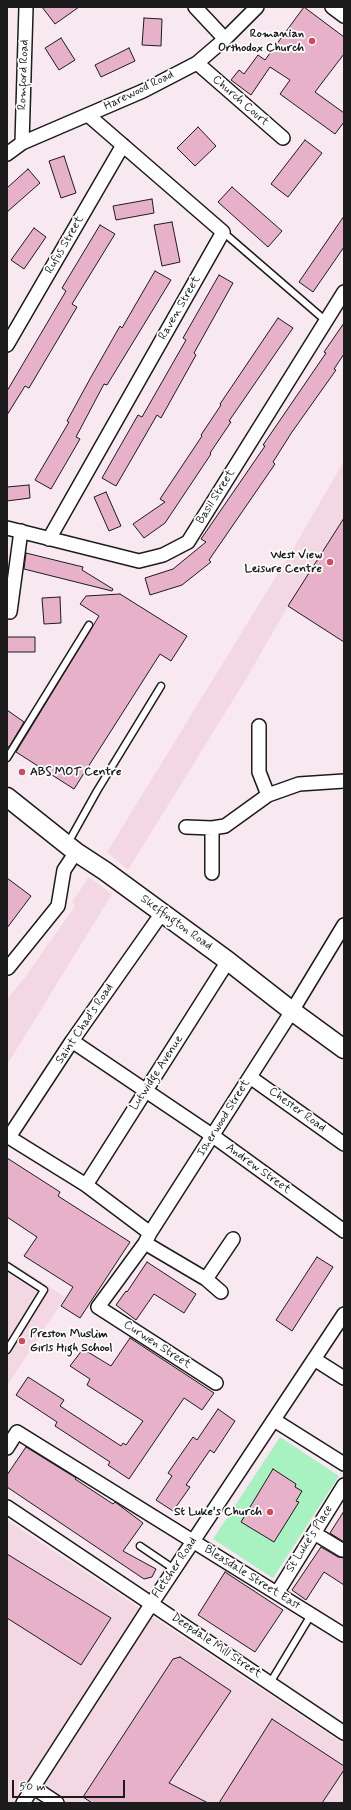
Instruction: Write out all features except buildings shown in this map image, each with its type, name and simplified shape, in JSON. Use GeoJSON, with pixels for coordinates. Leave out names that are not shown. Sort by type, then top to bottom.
{"type":"FeatureCollection","features":[{"type":"Feature","properties":{"kind":"street","name":"Romford Road"},"geometry":{"type":"LineString","coordinates":[[22,143],[26,7]]}},
{"type":"Feature","properties":{"kind":"street"},"geometry":{"type":"LineString","coordinates":[[195,7],[224,39]]}},
{"type":"Feature","properties":{"kind":"street","name":"Harewood Road"},"geometry":{"type":"LineString","coordinates":[[7,154],[22,143],[143,91],[197,63],[256,7]]}},
{"type":"Feature","properties":{"kind":"street"},"geometry":{"type":"LineString","coordinates":[[332,7],[344,16]]}},
{"type":"Feature","properties":{"kind":"street","name":"Church Court"},"geometry":{"type":"LineString","coordinates":[[197,63],[283,138]]}},
{"type":"Feature","properties":{"kind":"street"},"geometry":{"type":"LineString","coordinates":[[88,115],[223,232]]}},
{"type":"Feature","properties":{"kind":"street","name":"Rufus Street"},"geometry":{"type":"LineString","coordinates":[[7,345],[123,145]]}},
{"type":"Feature","properties":{"kind":"street","name":"Raven Street"},"geometry":{"type":"LineString","coordinates":[[49,539],[223,232]]}},
{"type":"Feature","properties":{"kind":"street","name":"Basil Street"},"geometry":{"type":"LineString","coordinates":[[7,528],[139,561],[163,555],[188,542],[344,292]]}},
{"type":"Feature","properties":{"kind":"street"},"geometry":{"type":"LineString","coordinates":[[10,612],[21,531]]}},
{"type":"Feature","properties":{"kind":"street"},"geometry":{"type":"LineString","coordinates":[[259,726],[259,772],[268,795]]}},
{"type":"Feature","properties":{"kind":"street"},"geometry":{"type":"LineString","coordinates":[[186,827],[212,828],[225,826],[268,795],[299,784],[344,781]]}},
{"type":"Feature","properties":{"kind":"street","name":"Skeffington Road"},"geometry":{"type":"LineString","coordinates":[[7,798],[72,848],[228,961],[292,1012],[344,1049]]}},
{"type":"Feature","properties":{"kind":"street"},"geometry":{"type":"LineString","coordinates":[[212,828],[212,873]]}},
{"type":"Feature","properties":{"kind":"street"},"geometry":{"type":"LineString","coordinates":[[8,968],[58,906],[64,870],[72,848]]}},
{"type":"Feature","properties":{"kind":"street","name":"Saint Chad's Road"},"geometry":{"type":"LineString","coordinates":[[162,913],[8,1136],[86,1185],[147,1238],[206,1279],[221,1292]]}},
{"type":"Feature","properties":{"kind":"street","name":"Isherwood Street"},"geometry":{"type":"LineString","coordinates":[[98,1307],[147,1238],[213,1136],[292,1012],[344,925]]}},
{"type":"Feature","properties":{"kind":"street","name":"Lutwidge Avenue"},"geometry":{"type":"LineString","coordinates":[[86,1185],[228,961]]}},
{"type":"Feature","properties":{"kind":"street","name":"Andrew Street"},"geometry":{"type":"LineString","coordinates":[[72,1042],[213,1136],[344,1230]]}},
{"type":"Feature","properties":{"kind":"street","name":"Chester Road"},"geometry":{"type":"LineString","coordinates":[[250,1077],[344,1144]]}},
{"type":"Feature","properties":{"kind":"street"},"geometry":{"type":"LineString","coordinates":[[206,1279],[233,1239]]}},
{"type":"Feature","properties":{"kind":"street","name":"Curwen Street"},"geometry":{"type":"LineString","coordinates":[[98,1307],[216,1383]]}},
{"type":"Feature","properties":{"kind":"street","name":"Fletcher Road"},"geometry":{"type":"LineString","coordinates":[[23,1803],[174,1569],[344,1314]]}},
{"type":"Feature","properties":{"kind":"street"},"geometry":{"type":"LineString","coordinates":[[314,1359],[344,1378]]}},
{"type":"Feature","properties":{"kind":"street"},"geometry":{"type":"LineString","coordinates":[[274,1420],[344,1464]]}},
{"type":"Feature","properties":{"kind":"street","name":"Bleasdale Street East"},"geometry":{"type":"LineString","coordinates":[[7,1448],[18,1432],[344,1635]]}},
{"type":"Feature","properties":{"kind":"street","name":"St Luke's Place"},"geometry":{"type":"LineString","coordinates":[[277,1593],[344,1485]]}},
{"type":"Feature","properties":{"kind":"street","name":"Deepdale Mill Street"},"geometry":{"type":"LineString","coordinates":[[7,1506],[344,1733]]}},
{"type":"Feature","properties":{"kind":"street"},"geometry":{"type":"LineString","coordinates":[[314,1533],[342,1550]]}},
{"type":"Feature","properties":{"kind":"street"},"geometry":{"type":"LineString","coordinates":[[33,1788],[57,1803]]}},
{"type":"Feature","properties":{"kind":"lane"},"geometry":{"type":"LineString","coordinates":[[223,232],[326,321]]}},
{"type":"Feature","properties":{"kind":"lane"},"geometry":{"type":"LineString","coordinates":[[7,758],[89,625]]}},
{"type":"Feature","properties":{"kind":"lane"},"geometry":{"type":"LineString","coordinates":[[72,848],[97,791],[161,686]]}},
{"type":"Feature","properties":{"kind":"lane"},"geometry":{"type":"LineString","coordinates":[[7,1266],[44,1290],[7,1350]]}},
{"type":"Feature","properties":{"kind":"lane"},"geometry":{"type":"LineString","coordinates":[[140,1546],[174,1569]]}},
{"type":"Feature","properties":{"kind":"lane"},"geometry":{"type":"LineString","coordinates":[[270,1683],[311,1615]]}},
{"type":"Feature","properties":{"kind":"shaded area"},"geometry":{"type":"Polygon","coordinates":[[[344,461],[344,518],[288,606],[246,679],[128,870],[107,852],[293,549],[344,461]]]}},
{"type":"Feature","properties":{"kind":"shaded area"},"geometry":{"type":"Polygon","coordinates":[[[89,877],[112,894],[7,1065],[7,999],[26,976],[75,906],[72,902],[89,877]]]}},
{"type":"Feature","properties":{"kind":"shaded area","name":"Preston Muslim Girls High School"},"geometry":{"type":"Polygon","coordinates":[[[7,1259],[65,1297],[7,1386],[7,1259]]]}},
{"type":"Feature","properties":{"kind":"shaded area"},"geometry":{"type":"Polygon","coordinates":[[[7,1520],[344,1744],[344,1803],[7,1803],[7,1520]]]}},
{"type":"Feature","properties":{"kind":"green space"},"geometry":{"type":"Polygon","coordinates":[[[280,1437],[339,1476],[273,1578],[213,1539],[280,1437]]]}},
{"type":"Feature","properties":{"kind":"place","name":"Romanian Orthodox Church"},"geometry":{"type":"Point","coordinates":[312,41]}},
{"type":"Feature","properties":{"kind":"place","name":"West View Leisure Centre"},"geometry":{"type":"Point","coordinates":[330,562]}},
{"type":"Feature","properties":{"kind":"place","name":"ABS MOT Centre"},"geometry":{"type":"Point","coordinates":[22,772]}},
{"type":"Feature","properties":{"kind":"place","name":"Preston Muslim Girls High School"},"geometry":{"type":"Point","coordinates":[22,1341]}},
{"type":"Feature","properties":{"kind":"place","name":"St Luke's Church"},"geometry":{"type":"Point","coordinates":[270,1512]}}]}
